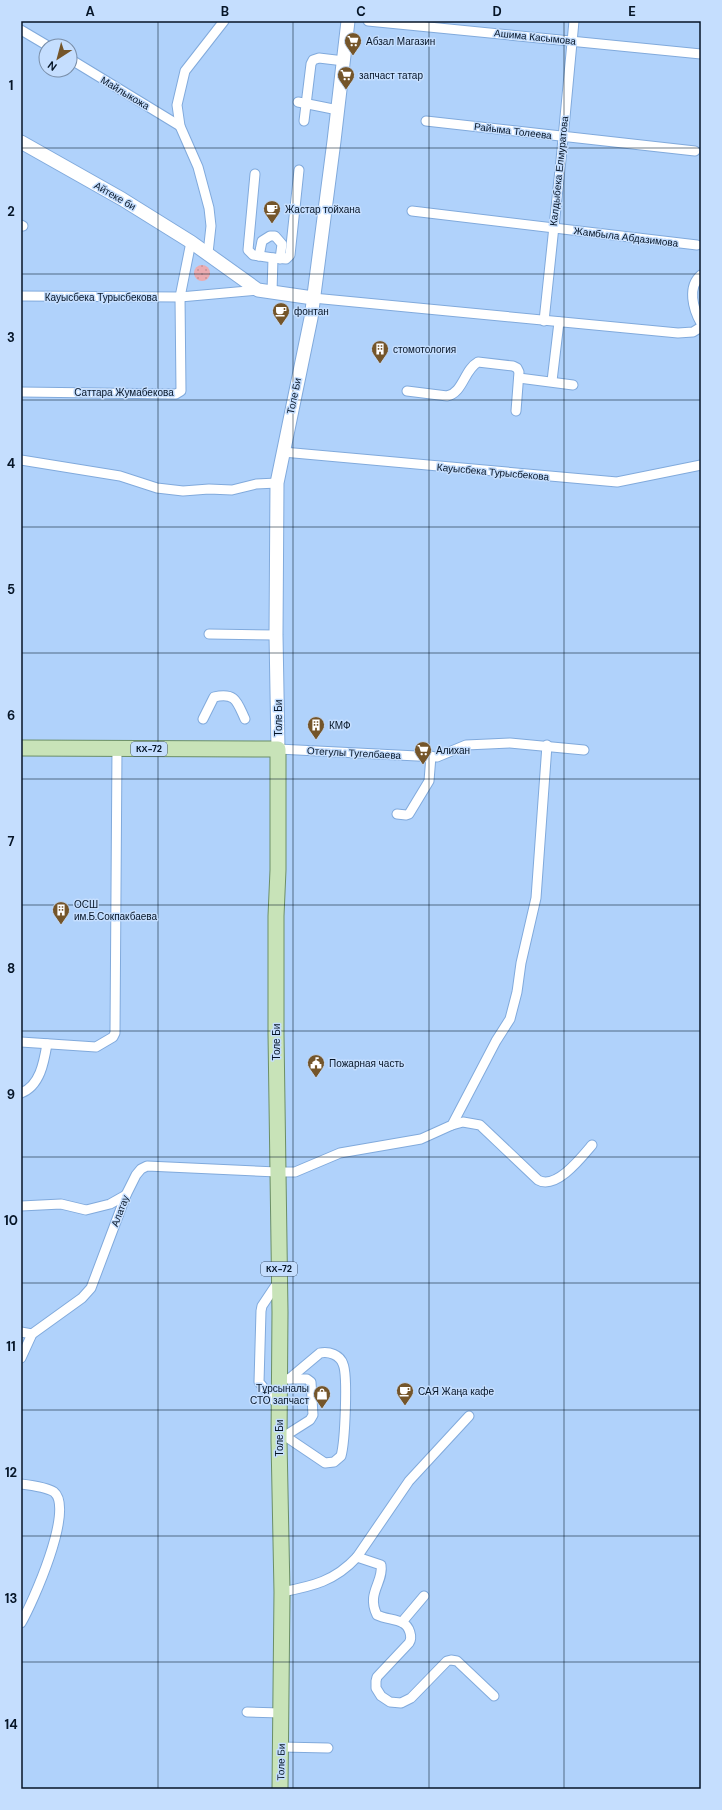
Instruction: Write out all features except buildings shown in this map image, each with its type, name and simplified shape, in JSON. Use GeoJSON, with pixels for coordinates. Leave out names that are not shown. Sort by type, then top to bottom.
{"type":"FeatureCollection","features":[{"type":"Feature","properties":{"kind":"main road","name":"КХ-72"},"geometry":{"type":"LineString","coordinates":[[21,748],[278,749]]}},
{"type":"Feature","properties":{"kind":"main road","name":"Толе Би"},"geometry":{"type":"LineString","coordinates":[[278,749],[278,870],[276,916],[277,1172],[284,1379],[280,1408],[282,1438],[280,1789]]}},
{"type":"Feature","properties":{"kind":"street"},"geometry":{"type":"LineString","coordinates":[[208,252],[211,226],[204,186],[198,166],[180,126],[177,105],[185,70],[224,21]]}},
{"type":"Feature","properties":{"kind":"street","name":"Толе Би"},"geometry":{"type":"LineString","coordinates":[[278,749],[276,635],[277,482],[314,294],[348,21]]}},
{"type":"Feature","properties":{"kind":"street","name":"Ашима Касымова"},"geometry":{"type":"LineString","coordinates":[[368,21],[701,54]]}},
{"type":"Feature","properties":{"kind":"street","name":"Калдыбека Елмуратова"},"geometry":{"type":"LineString","coordinates":[[544,321],[569,85],[571,40],[574,21]]}},
{"type":"Feature","properties":{"kind":"street"},"geometry":{"type":"LineString","coordinates":[[21,30],[38,40]]}},
{"type":"Feature","properties":{"kind":"street"},"geometry":{"type":"LineString","coordinates":[[304,121],[302,103],[313,60],[319,58],[344,61]]}},
{"type":"Feature","properties":{"kind":"street","name":"Майлыкожа"},"geometry":{"type":"LineString","coordinates":[[78,65],[180,126]]}},
{"type":"Feature","properties":{"kind":"street"},"geometry":{"type":"LineString","coordinates":[[302,103],[338,110]]}},
{"type":"Feature","properties":{"kind":"street","name":"Райыма Толеева"},"geometry":{"type":"LineString","coordinates":[[426,121],[695,151]]}},
{"type":"Feature","properties":{"kind":"street","name":"Айтеке би"},"geometry":{"type":"LineString","coordinates":[[21,142],[122,199],[208,252],[258,290]]}},
{"type":"Feature","properties":{"kind":"street"},"geometry":{"type":"LineString","coordinates":[[255,174],[248,250],[250,253],[260,256],[286,259],[290,255],[299,170]]}},
{"type":"Feature","properties":{"kind":"street","name":"Жамбыла Абдазимова"},"geometry":{"type":"LineString","coordinates":[[412,211],[697,245]]}},
{"type":"Feature","properties":{"kind":"street"},"geometry":{"type":"LineString","coordinates":[[260,256],[262,240],[270,236],[275,236],[282,244],[276,258],[272,292]]}},
{"type":"Feature","properties":{"kind":"street"},"geometry":{"type":"LineString","coordinates":[[180,297],[191,242]]}},
{"type":"Feature","properties":{"kind":"street"},"geometry":{"type":"LineString","coordinates":[[701,275],[693,284],[693,301],[696,314],[701,323]]}},
{"type":"Feature","properties":{"kind":"street"},"geometry":{"type":"LineString","coordinates":[[258,290],[314,294],[544,321],[678,333],[693,332],[701,327]]}},
{"type":"Feature","properties":{"kind":"street","name":"Кауысбека Турысбекова"},"geometry":{"type":"LineString","coordinates":[[21,296],[180,297],[258,290]]}},
{"type":"Feature","properties":{"kind":"street","name":"Саттара Жумабекова"},"geometry":{"type":"LineString","coordinates":[[21,392],[169,394],[178,392],[182,386],[180,297]]}},
{"type":"Feature","properties":{"kind":"street"},"geometry":{"type":"LineString","coordinates":[[552,381],[559,322]]}},
{"type":"Feature","properties":{"kind":"street"},"geometry":{"type":"LineString","coordinates":[[407,391],[446,396],[452,395],[457,391],[471,368],[478,362],[513,366],[517,368],[519,378],[516,411]]}},
{"type":"Feature","properties":{"kind":"street"},"geometry":{"type":"LineString","coordinates":[[519,378],[552,381],[573,385]]}},
{"type":"Feature","properties":{"kind":"street","name":"Кауысбека Турысбекова"},"geometry":{"type":"LineString","coordinates":[[283,452],[617,482],[701,465]]}},
{"type":"Feature","properties":{"kind":"street"},"geometry":{"type":"LineString","coordinates":[[21,460],[120,476],[157,488],[183,491],[208,489],[232,490],[256,484],[277,482]]}},
{"type":"Feature","properties":{"kind":"street"},"geometry":{"type":"LineString","coordinates":[[210,634],[276,635]]}},
{"type":"Feature","properties":{"kind":"street"},"geometry":{"type":"LineString","coordinates":[[203,719],[214,696],[234,697],[245,718]]}},
{"type":"Feature","properties":{"kind":"street","name":"Отегулы Тугелбаева"},"geometry":{"type":"LineString","coordinates":[[278,749],[440,756],[466,745],[510,742],[584,750]]}},
{"type":"Feature","properties":{"kind":"street"},"geometry":{"type":"LineString","coordinates":[[452,1125],[496,1042],[510,1019],[517,992],[521,963],[536,898],[547,745]]}},
{"type":"Feature","properties":{"kind":"street"},"geometry":{"type":"LineString","coordinates":[[21,1042],[96,1047],[113,1037],[115,1033],[117,749]]}},
{"type":"Feature","properties":{"kind":"street"},"geometry":{"type":"LineString","coordinates":[[396,814],[410,814],[423,793],[430,776],[431,756]]}},
{"type":"Feature","properties":{"kind":"street"},"geometry":{"type":"LineString","coordinates":[[21,1093],[32,1087],[44,1065],[47,1044]]}},
{"type":"Feature","properties":{"kind":"street","name":"Алатау"},"geometry":{"type":"LineString","coordinates":[[21,1358],[32,1334],[82,1298],[91,1288],[126,1196],[136,1175],[141,1169],[147,1166],[295,1172],[340,1153],[421,1139],[452,1125],[463,1122],[480,1125],[538,1180],[546,1183],[561,1176],[580,1160],[592,1145]]}},
{"type":"Feature","properties":{"kind":"street"},"geometry":{"type":"LineString","coordinates":[[21,1206],[61,1204],[86,1210],[110,1204],[126,1196]]}},
{"type":"Feature","properties":{"kind":"street"},"geometry":{"type":"LineString","coordinates":[[280,1281],[262,1306],[259,1382],[280,1408]]}},
{"type":"Feature","properties":{"kind":"street"},"geometry":{"type":"LineString","coordinates":[[21,1332],[32,1334]]}},
{"type":"Feature","properties":{"kind":"street"},"geometry":{"type":"LineString","coordinates":[[326,1351],[342,1361],[346,1376],[341,1456],[334,1462],[325,1463],[282,1438],[310,1420],[313,1415],[311,1382],[307,1379],[284,1379],[320,1353],[326,1351]]}},
{"type":"Feature","properties":{"kind":"street"},"geometry":{"type":"LineString","coordinates":[[282,1592],[313,1586],[329,1579],[341,1572],[357,1557],[409,1481],[469,1416]]}},
{"type":"Feature","properties":{"kind":"street"},"geometry":{"type":"LineString","coordinates":[[21,1484],[53,1491],[57,1496],[60,1516],[56,1536],[48,1560],[28,1612],[21,1623]]}},
{"type":"Feature","properties":{"kind":"street"},"geometry":{"type":"LineString","coordinates":[[357,1557],[381,1565],[382,1571],[376,1587],[373,1603],[378,1615],[402,1622],[409,1631],[411,1640],[377,1677],[376,1688],[381,1696],[390,1702],[397,1704],[411,1698],[447,1661],[452,1660],[456,1661],[494,1696]]}},
{"type":"Feature","properties":{"kind":"street"},"geometry":{"type":"LineString","coordinates":[[402,1622],[424,1596]]}},
{"type":"Feature","properties":{"kind":"street"},"geometry":{"type":"LineString","coordinates":[[247,1712],[281,1713]]}},
{"type":"Feature","properties":{"kind":"street"},"geometry":{"type":"LineString","coordinates":[[281,1747],[328,1748]]}},
{"type":"Feature","properties":{"kind":"shaded area"},"geometry":{"type":"Polygon","coordinates":[[[199,265],[205,265],[210,270],[208,279],[205,281],[199,281],[194,276],[194,270],[199,265]]]}},
{"type":"Feature","properties":{"kind":"place","name":"Абзал Магазин"},"geometry":{"type":"Point","coordinates":[353,56]}},
{"type":"Feature","properties":{"kind":"place","name":"запчаст татар"},"geometry":{"type":"Point","coordinates":[346,90]}},
{"type":"Feature","properties":{"kind":"place","name":"Жастар тойхана"},"geometry":{"type":"Point","coordinates":[272,224]}},
{"type":"Feature","properties":{"kind":"place","name":"фонтан"},"geometry":{"type":"Point","coordinates":[281,326]}},
{"type":"Feature","properties":{"kind":"place","name":"стомотология"},"geometry":{"type":"Point","coordinates":[380,364]}},
{"type":"Feature","properties":{"kind":"place","name":"КМФ"},"geometry":{"type":"Point","coordinates":[316,740]}},
{"type":"Feature","properties":{"kind":"place","name":"Алихан"},"geometry":{"type":"Point","coordinates":[423,765]}},
{"type":"Feature","properties":{"kind":"place","name":"ОСШ им.Б.Сокпакбаева"},"geometry":{"type":"Point","coordinates":[61,925]}},
{"type":"Feature","properties":{"kind":"place","name":"Пожарная часть"},"geometry":{"type":"Point","coordinates":[316,1078]}},
{"type":"Feature","properties":{"kind":"place","name":"САЯ Жаңа кафе"},"geometry":{"type":"Point","coordinates":[405,1406]}},
{"type":"Feature","properties":{"kind":"place","name":"Тұрсыналы СТО запчаст"},"geometry":{"type":"Point","coordinates":[322,1409]}}]}
